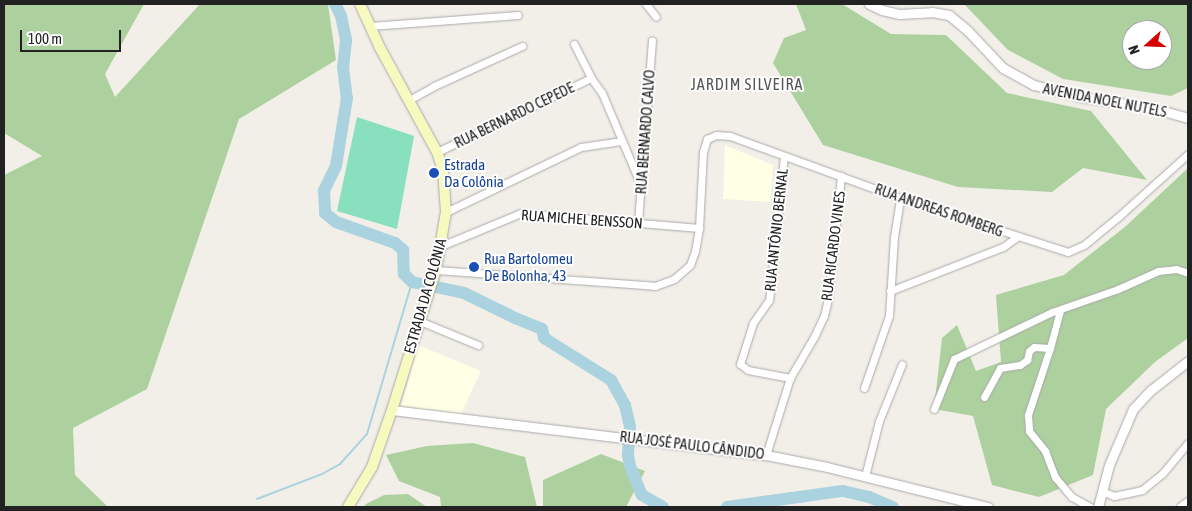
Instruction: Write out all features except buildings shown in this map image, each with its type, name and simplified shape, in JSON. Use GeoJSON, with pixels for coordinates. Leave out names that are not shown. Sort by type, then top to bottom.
{"type":"FeatureCollection","features":[{"type":"Feature","properties":{"kind":"main road","name":"ESTRADA DA COLÔNIA"},"geometry":{"type":"LineString","coordinates":[[348,507],[372,467],[392,410],[436,270],[446,212],[443,170],[437,152],[360,4]]}},
{"type":"Feature","properties":{"kind":"street"},"geometry":{"type":"LineString","coordinates":[[646,4],[656,17]]}},
{"type":"Feature","properties":{"kind":"street","name":"AVENIDA NOEL NUTELS"},"geometry":{"type":"LineString","coordinates":[[870,4],[882,10],[899,14],[941,12],[951,16],[1003,68],[1034,85],[1081,97],[1153,108],[1188,118]]}},
{"type":"Feature","properties":{"kind":"street"},"geometry":{"type":"LineString","coordinates":[[370,26],[518,15]]}},
{"type":"Feature","properties":{"kind":"street","name":"RUA BERNARDO CALVO"},"geometry":{"type":"LineString","coordinates":[[638,222],[652,41]]}},
{"type":"Feature","properties":{"kind":"street"},"geometry":{"type":"LineString","coordinates":[[574,44],[591,78],[602,93],[640,184]]}},
{"type":"Feature","properties":{"kind":"street"},"geometry":{"type":"LineString","coordinates":[[409,100],[434,86],[522,46]]}},
{"type":"Feature","properties":{"kind":"street","name":"RUA BERNARDO CEPEDE"},"geometry":{"type":"LineString","coordinates":[[437,152],[591,78]]}},
{"type":"Feature","properties":{"kind":"street","name":"RUA ANDREAS ROMBERG"},"geometry":{"type":"LineString","coordinates":[[699,228],[705,143],[711,136],[723,134],[900,198],[1072,252],[1084,245],[1143,197],[1188,154]]}},
{"type":"Feature","properties":{"kind":"street"},"geometry":{"type":"LineString","coordinates":[[446,212],[581,147],[621,141]]}},
{"type":"Feature","properties":{"kind":"street","name":"RUA ANTÔNIO BERNAL"},"geometry":{"type":"LineString","coordinates":[[784,156],[769,300],[753,323],[740,364],[748,370],[790,378]]}},
{"type":"Feature","properties":{"kind":"street","name":"RUA RICARDO VINES"},"geometry":{"type":"LineString","coordinates":[[766,455],[790,378],[824,316],[828,298],[841,176]]}},
{"type":"Feature","properties":{"kind":"street"},"geometry":{"type":"LineString","coordinates":[[864,388],[886,329],[894,237],[900,198]]}},
{"type":"Feature","properties":{"kind":"street","name":"RUA MICHEL BENSSON"},"geometry":{"type":"LineString","coordinates":[[441,246],[521,213],[699,228]]}},
{"type":"Feature","properties":{"kind":"street"},"geometry":{"type":"LineString","coordinates":[[436,270],[655,286],[674,279],[690,265],[695,251],[699,228]]}},
{"type":"Feature","properties":{"kind":"street"},"geometry":{"type":"LineString","coordinates":[[890,291],[1003,247],[1018,236]]}},
{"type":"Feature","properties":{"kind":"street"},"geometry":{"type":"LineString","coordinates":[[934,409],[954,359],[1060,310],[1118,289],[1158,271],[1176,269],[1188,273]]}},
{"type":"Feature","properties":{"kind":"street"},"geometry":{"type":"LineString","coordinates":[[1060,310],[1050,348],[1028,415],[1029,431],[1045,451],[1054,477],[1072,497],[1090,507]]}},
{"type":"Feature","properties":{"kind":"street"},"geometry":{"type":"LineString","coordinates":[[420,321],[478,345]]}},
{"type":"Feature","properties":{"kind":"street"},"geometry":{"type":"LineString","coordinates":[[984,397],[1000,368],[1020,365],[1027,360],[1029,351],[1034,347],[1050,348]]}},
{"type":"Feature","properties":{"kind":"street"},"geometry":{"type":"LineString","coordinates":[[1098,507],[1109,465],[1127,420],[1136,404],[1188,361]]}},
{"type":"Feature","properties":{"kind":"street"},"geometry":{"type":"LineString","coordinates":[[865,476],[878,421],[902,364]]}},
{"type":"Feature","properties":{"kind":"street","name":"RUA JOSÉ PAULO CÂNDIDO"},"geometry":{"type":"LineString","coordinates":[[392,410],[655,440],[766,455],[865,476],[988,507]]}},
{"type":"Feature","properties":{"kind":"street"},"geometry":{"type":"LineString","coordinates":[[1102,492],[1114,496],[1142,490],[1162,474],[1188,443]]}},
{"type":"Feature","properties":{"kind":"street"},"geometry":{"type":"LineString","coordinates":[[1181,507],[1188,502]]}},
{"type":"Feature","properties":{"kind":"shaded area"},"geometry":{"type":"Polygon","coordinates":[[[725,145],[773,165],[770,202],[723,199],[725,145]]]}},
{"type":"Feature","properties":{"kind":"shaded area"},"geometry":{"type":"Polygon","coordinates":[[[418,345],[481,371],[461,414],[401,407],[418,345]]]}},
{"type":"Feature","properties":{"kind":"green space"},"geometry":{"type":"Polygon","coordinates":[[[4,4],[144,4],[105,74],[115,97],[200,4],[328,4],[336,60],[239,119],[147,389],[73,428],[75,475],[108,507],[4,506],[4,175],[42,156],[4,133],[4,4]]]}},
{"type":"Feature","properties":{"kind":"green space"},"geometry":{"type":"Polygon","coordinates":[[[796,4],[842,4],[891,34],[946,35],[1007,93],[1091,111],[1147,180],[1083,168],[1052,192],[958,187],[823,145],[773,63],[784,38],[806,30],[796,4]]]}},
{"type":"Feature","properties":{"kind":"green space"},"geometry":{"type":"Polygon","coordinates":[[[964,4],[1188,4],[1188,88],[1171,96],[1063,79],[1008,50],[964,4]]]}},
{"type":"Feature","properties":{"kind":"green space"},"geometry":{"type":"Polygon","coordinates":[[[357,117],[414,136],[397,229],[337,211],[357,117]]]}},
{"type":"Feature","properties":{"kind":"green space"},"geometry":{"type":"Polygon","coordinates":[[[1188,168],[1188,338],[1155,362],[1106,409],[1093,475],[1039,497],[992,485],[973,416],[934,409],[942,338],[957,325],[976,371],[1001,362],[996,295],[1064,275],[1126,226],[1188,168]]]}},
{"type":"Feature","properties":{"kind":"green space"},"geometry":{"type":"Polygon","coordinates":[[[473,443],[525,457],[537,507],[441,507],[440,497],[399,481],[386,455],[427,446],[473,443]]]}},
{"type":"Feature","properties":{"kind":"green space"},"geometry":{"type":"Polygon","coordinates":[[[601,454],[645,471],[626,507],[543,507],[543,480],[601,454]]]}},
{"type":"Feature","properties":{"kind":"green space"},"geometry":{"type":"Polygon","coordinates":[[[408,494],[427,507],[363,507],[384,495],[408,494]]]}},
{"type":"Feature","properties":{"kind":"waterway"},"geometry":{"type":"LineString","coordinates":[[335,4],[341,16],[346,40],[343,67],[347,98],[336,166],[324,191],[325,213],[336,222],[395,243],[403,250],[404,274],[412,282],[464,293],[542,329],[544,338],[611,380],[625,405],[630,426],[628,455],[630,466],[642,495],[663,507]]}},
{"type":"Feature","properties":{"kind":"waterway"},"geometry":{"type":"LineString","coordinates":[[257,499],[322,474],[340,464],[367,434],[412,282]]}},
{"type":"Feature","properties":{"kind":"waterway"},"geometry":{"type":"LineString","coordinates":[[727,507],[843,491],[869,497],[893,507]]}},
{"type":"Feature","properties":{"kind":"place","name":"Estrada Da Colônia"},"geometry":{"type":"Point","coordinates":[434,173]}},
{"type":"Feature","properties":{"kind":"place","name":"Rua Bartolomeu De Bolonha, 43"},"geometry":{"type":"Point","coordinates":[474,267]}},
{"type":"Feature","properties":{"kind":"district","name":"JARDIM SILVEIRA"},"geometry":{"type":"Point","coordinates":[747,84]}}]}
